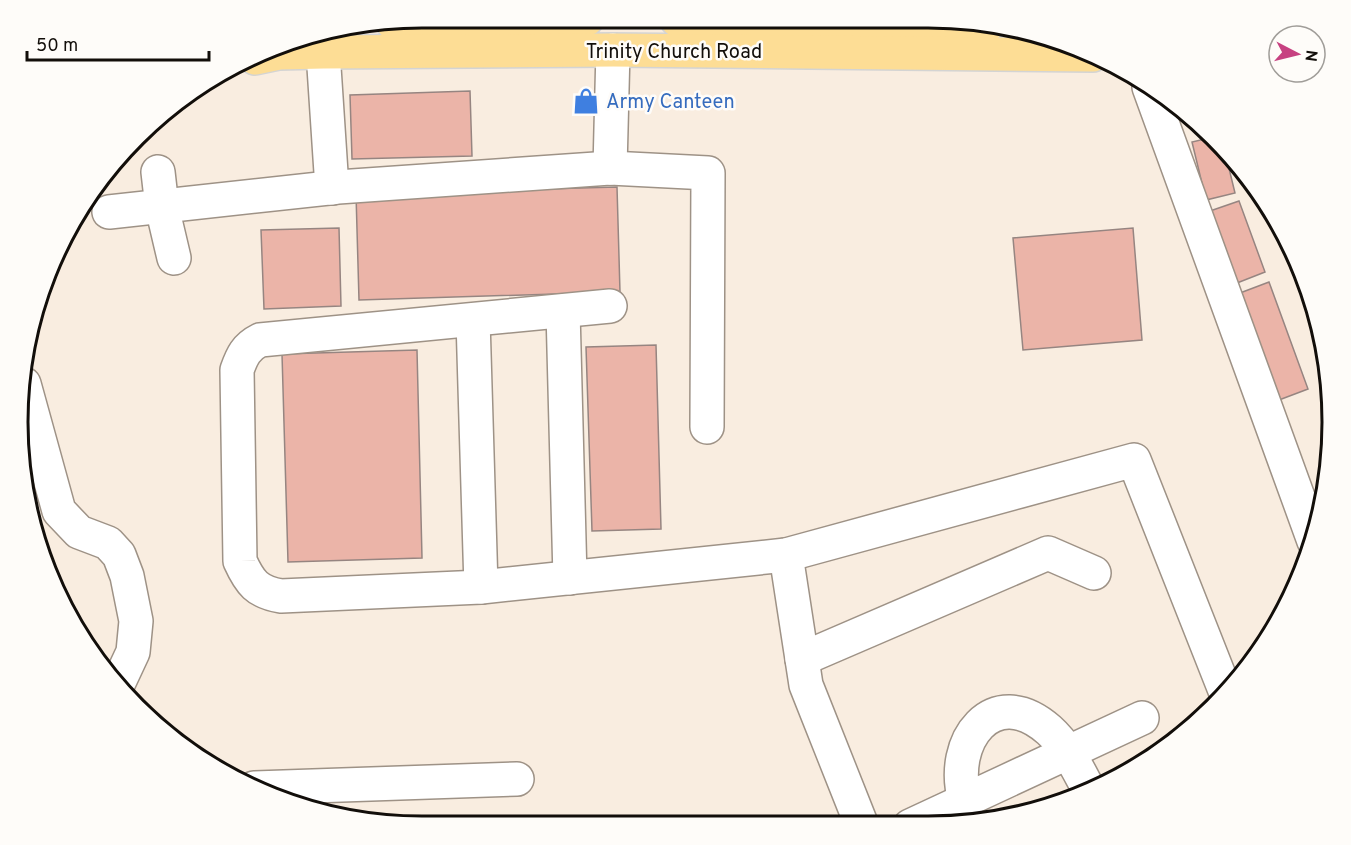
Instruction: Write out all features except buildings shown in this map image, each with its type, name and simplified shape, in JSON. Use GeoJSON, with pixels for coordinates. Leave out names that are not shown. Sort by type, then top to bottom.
{"type":"FeatureCollection","features":[{"type":"Feature","properties":{"kind":"main road","name":"Trinity Church Road"},"geometry":{"type":"LineString","coordinates":[[286,53],[613,50],[1070,55]]}},
{"type":"Feature","properties":{"kind":"lane"},"geometry":{"type":"LineString","coordinates":[[610,168],[613,50]]}},
{"type":"Feature","properties":{"kind":"lane"},"geometry":{"type":"LineString","coordinates":[[322,52],[332,188]]}},
{"type":"Feature","properties":{"kind":"lane"},"geometry":{"type":"LineString","coordinates":[[1154,100],[1308,526]]}},
{"type":"Feature","properties":{"kind":"lane"},"geometry":{"type":"LineString","coordinates":[[109,212],[332,188],[610,168],[708,173],[707,427]]}},
{"type":"Feature","properties":{"kind":"lane"},"geometry":{"type":"LineString","coordinates":[[158,172],[162,207],[174,258]]}},
{"type":"Feature","properties":{"kind":"lane"},"geometry":{"type":"LineString","coordinates":[[610,306],[260,340],[250,345],[242,356],[237,370],[240,561],[246,575],[260,590],[281,596],[481,587],[786,555],[1134,460],[1223,684]]}},
{"type":"Feature","properties":{"kind":"lane"},"geometry":{"type":"LineString","coordinates":[[562,311],[570,578]]}},
{"type":"Feature","properties":{"kind":"lane"},"geometry":{"type":"LineString","coordinates":[[473,320],[481,587]]}},
{"type":"Feature","properties":{"kind":"lane"},"geometry":{"type":"LineString","coordinates":[[29,401],[59,511],[79,532],[108,543],[119,555],[127,576],[136,621],[133,652],[122,676]]}},
{"type":"Feature","properties":{"kind":"lane"},"geometry":{"type":"LineString","coordinates":[[802,659],[1048,553],[1094,573]]}},
{"type":"Feature","properties":{"kind":"lane"},"geometry":{"type":"LineString","coordinates":[[786,555],[806,685],[858,816]]}},
{"type":"Feature","properties":{"kind":"lane"},"geometry":{"type":"LineString","coordinates":[[965,800],[961,786],[963,758],[968,739],[976,727],[985,720],[1006,712],[1019,713],[1048,729],[1069,752],[1086,784]]}},
{"type":"Feature","properties":{"kind":"lane"},"geometry":{"type":"LineString","coordinates":[[931,816],[1142,718]]}},
{"type":"Feature","properties":{"kind":"lane"},"geometry":{"type":"LineString","coordinates":[[273,787],[517,779]]}},
{"type":"Feature","properties":{"kind":"place","name":"Army Canteen"},"geometry":{"type":"Point","coordinates":[586,101]}}]}
